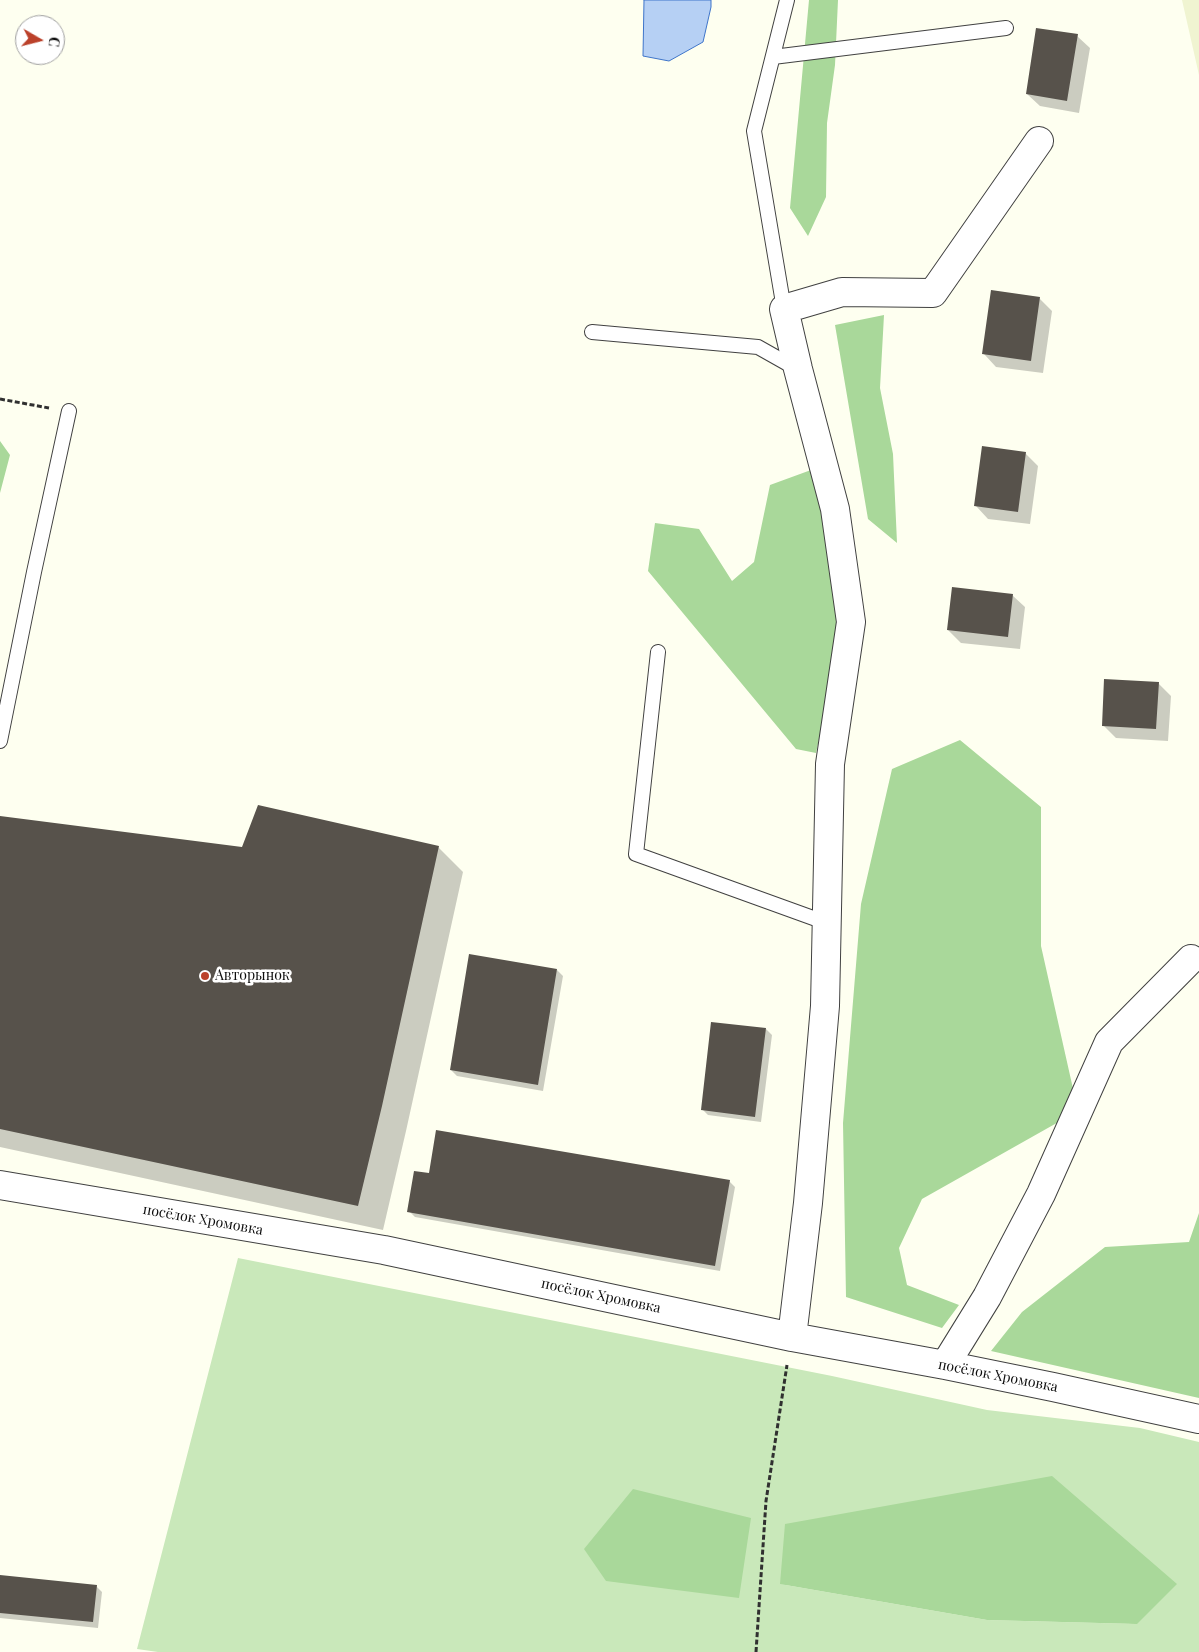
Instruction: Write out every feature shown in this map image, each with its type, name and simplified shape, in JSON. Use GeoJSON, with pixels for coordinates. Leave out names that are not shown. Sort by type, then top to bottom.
{"type":"FeatureCollection","features":[{"type":"Feature","properties":{"kind":"street"},"geometry":{"type":"LineString","coordinates":[[792,1337],[808,1203],[825,1006],[830,764],[851,622],[835,509],[784,309],[842,292],[934,293],[1039,141]]}},
{"type":"Feature","properties":{"kind":"street"},"geometry":{"type":"LineString","coordinates":[[945,1365],[987,1298],[1041,1194],[1109,1042],[1191,959]]}},
{"type":"Feature","properties":{"kind":"street","name":"посёлок Хромовка"},"geometry":{"type":"LineString","coordinates":[[0,1185],[384,1250],[792,1337],[945,1365],[1199,1419]]}},
{"type":"Feature","properties":{"kind":"lane"},"geometry":{"type":"LineString","coordinates":[[784,309],[754,131],[787,0]]}},
{"type":"Feature","properties":{"kind":"lane"},"geometry":{"type":"LineString","coordinates":[[773,57],[1006,28]]}},
{"type":"Feature","properties":{"kind":"lane"},"geometry":{"type":"LineString","coordinates":[[592,332],[758,347],[798,369]]}},
{"type":"Feature","properties":{"kind":"lane"},"geometry":{"type":"LineString","coordinates":[[0,741],[68,411]]}},
{"type":"Feature","properties":{"kind":"lane"},"geometry":{"type":"LineString","coordinates":[[658,652],[636,854],[827,923]]}},
{"type":"Feature","properties":{"kind":"path"},"geometry":{"type":"LineString","coordinates":[[0,398],[68,411]]}},
{"type":"Feature","properties":{"kind":"path"},"geometry":{"type":"LineString","coordinates":[[756,1652],[766,1501],[792,1337]]}},
{"type":"Feature","properties":{"kind":"green space"},"geometry":{"type":"Polygon","coordinates":[[[809,0],[838,0],[835,65],[827,123],[826,197],[808,236],[790,208],[809,0]]]}},
{"type":"Feature","properties":{"kind":"green space"},"geometry":{"type":"Polygon","coordinates":[[[1182,0],[1199,0],[1199,75],[1182,0]]]}},
{"type":"Feature","properties":{"kind":"green space"},"geometry":{"type":"Polygon","coordinates":[[[884,315],[880,388],[893,454],[897,543],[868,519],[835,325],[884,315]]]}},
{"type":"Feature","properties":{"kind":"green space"},"geometry":{"type":"Polygon","coordinates":[[[0,441],[10,455],[0,493],[0,441]]]}},
{"type":"Feature","properties":{"kind":"green space"},"geometry":{"type":"Polygon","coordinates":[[[811,470],[825,524],[834,584],[838,652],[816,753],[796,749],[648,571],[655,523],[699,529],[732,581],[754,562],[770,485],[811,470]]]}},
{"type":"Feature","properties":{"kind":"green space"},"geometry":{"type":"Polygon","coordinates":[[[960,740],[1041,807],[1041,946],[1078,1111],[922,1199],[899,1248],[907,1285],[959,1305],[942,1328],[846,1297],[843,1123],[861,904],[892,769],[960,740]]]}},
{"type":"Feature","properties":{"kind":"green space"},"geometry":{"type":"Polygon","coordinates":[[[1199,1213],[1199,1398],[991,1351],[1022,1312],[1105,1247],[1189,1242],[1199,1213]]]}},
{"type":"Feature","properties":{"kind":"green space"},"geometry":{"type":"Polygon","coordinates":[[[238,1258],[832,1376],[987,1410],[1140,1428],[1199,1442],[1199,1652],[158,1652],[137,1649],[238,1258]],[[780,1584],[987,1620],[1137,1624],[780,1584]]]}},
{"type":"Feature","properties":{"kind":"green space"},"geometry":{"type":"Polygon","coordinates":[[[1052,1476],[1177,1584],[1137,1624],[987,1620],[780,1584],[785,1524],[1052,1476]]]}},
{"type":"Feature","properties":{"kind":"green space"},"geometry":{"type":"Polygon","coordinates":[[[633,1489],[751,1518],[739,1598],[606,1581],[584,1549],[633,1489]]]}},
{"type":"Feature","properties":{"kind":"water"},"geometry":{"type":"Polygon","coordinates":[[[644,0],[711,0],[703,42],[669,61],[643,56],[644,0]]]}},
{"type":"Feature","properties":{"kind":"building"},"geometry":{"type":"Polygon","coordinates":[[[1036,28],[1078,34],[1067,101],[1026,94],[1036,28]]]}},
{"type":"Feature","properties":{"kind":"building"},"geometry":{"type":"Polygon","coordinates":[[[991,290],[1040,297],[1031,361],[982,354],[991,290]]]}},
{"type":"Feature","properties":{"kind":"building"},"geometry":{"type":"Polygon","coordinates":[[[982,446],[1026,452],[1018,512],[974,506],[982,446]]]}},
{"type":"Feature","properties":{"kind":"building"},"geometry":{"type":"Polygon","coordinates":[[[952,587],[1013,594],[1008,637],[947,630],[952,587]]]}},
{"type":"Feature","properties":{"kind":"building"},"geometry":{"type":"Polygon","coordinates":[[[1104,679],[1159,682],[1156,729],[1102,726],[1104,679]]]}},
{"type":"Feature","properties":{"kind":"building","name":"Авторынок"},"geometry":{"type":"Polygon","coordinates":[[[258,805],[439,846],[358,1206],[0,1129],[0,816],[242,847],[258,805]]]}},
{"type":"Feature","properties":{"kind":"building"},"geometry":{"type":"Polygon","coordinates":[[[469,954],[557,969],[538,1085],[450,1070],[469,954]]]}},
{"type":"Feature","properties":{"kind":"building"},"geometry":{"type":"Polygon","coordinates":[[[711,1022],[766,1028],[755,1117],[701,1110],[711,1022]]]}},
{"type":"Feature","properties":{"kind":"building"},"geometry":{"type":"Polygon","coordinates":[[[436,1130],[730,1180],[715,1266],[407,1212],[414,1171],[429,1173],[436,1130]]]}},
{"type":"Feature","properties":{"kind":"building"},"geometry":{"type":"Polygon","coordinates":[[[0,1575],[97,1585],[93,1622],[0,1613],[0,1575]]]}},
{"type":"Feature","properties":{"kind":"place","name":"Авторынок"},"geometry":{"type":"Point","coordinates":[205,976]}}]}
